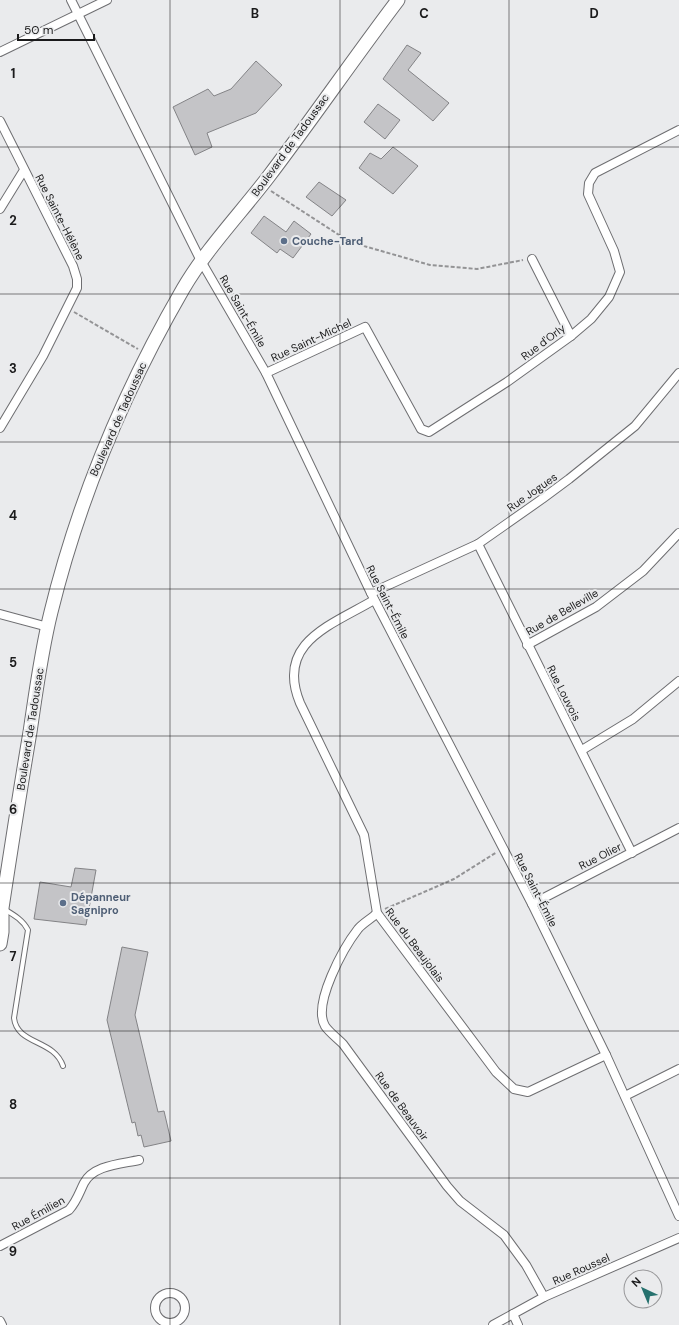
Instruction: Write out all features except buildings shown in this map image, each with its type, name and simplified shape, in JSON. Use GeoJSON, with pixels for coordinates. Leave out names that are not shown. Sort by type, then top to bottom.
{"type":"FeatureCollection","features":[{"type":"Feature","properties":{"kind":"main road","name":"Boulevard de Tadoussac"},"geometry":{"type":"LineString","coordinates":[[0,944],[2,932],[1,910],[48,627],[74,531],[95,469],[121,408],[147,354],[183,288],[201,261],[262,185],[398,0]]}},
{"type":"Feature","properties":{"kind":"street","name":"Rue Saint-Émile"},"geometry":{"type":"LineString","coordinates":[[71,0],[201,261],[266,373],[373,597],[532,904],[606,1054],[679,1216]]}},
{"type":"Feature","properties":{"kind":"street"},"geometry":{"type":"LineString","coordinates":[[0,52],[107,0]]}},
{"type":"Feature","properties":{"kind":"street","name":"Rue Sainte-Hélène"},"geometry":{"type":"LineString","coordinates":[[0,121],[73,266],[77,279],[77,288],[43,356],[0,428]]}},
{"type":"Feature","properties":{"kind":"street","name":"Rue d'Orly"},"geometry":{"type":"LineString","coordinates":[[365,327],[421,429],[429,432],[507,382],[571,336],[591,319],[609,297],[620,272],[614,251],[588,194],[589,183],[595,173],[679,130]]}},
{"type":"Feature","properties":{"kind":"street"},"geometry":{"type":"LineString","coordinates":[[0,209],[24,170]]}},
{"type":"Feature","properties":{"kind":"street"},"geometry":{"type":"LineString","coordinates":[[532,258],[571,336]]}},
{"type":"Feature","properties":{"kind":"street","name":"Rue Saint-Michel"},"geometry":{"type":"LineString","coordinates":[[266,373],[365,327]]}},
{"type":"Feature","properties":{"kind":"street","name":"Rue Jogues"},"geometry":{"type":"LineString","coordinates":[[373,597],[478,544],[569,479],[635,426],[679,372]]}},
{"type":"Feature","properties":{"kind":"street","name":"Rue de Belleville"},"geometry":{"type":"LineString","coordinates":[[527,645],[596,607],[643,571],[679,533]]}},
{"type":"Feature","properties":{"kind":"street","name":"Rue Louvois"},"geometry":{"type":"LineString","coordinates":[[478,544],[632,853]]}},
{"type":"Feature","properties":{"kind":"street","name":"Rue du Beaujolais"},"geometry":{"type":"LineString","coordinates":[[373,597],[316,634],[304,644],[299,652],[293,672],[295,692],[364,835],[376,913],[496,1072],[514,1089],[528,1092],[606,1054]]}},
{"type":"Feature","properties":{"kind":"street"},"geometry":{"type":"LineString","coordinates":[[0,614],[48,627]]}},
{"type":"Feature","properties":{"kind":"street"},"geometry":{"type":"LineString","coordinates":[[582,750],[633,719],[679,682]]}},
{"type":"Feature","properties":{"kind":"street","name":"Rue Olier"},"geometry":{"type":"LineString","coordinates":[[532,904],[679,828]]}},
{"type":"Feature","properties":{"kind":"street","name":"Rue de Beauvoir"},"geometry":{"type":"LineString","coordinates":[[376,913],[358,929],[332,974],[323,998],[322,1010],[325,1026],[343,1044],[456,1196],[472,1211],[504,1235],[526,1265],[544,1297]]}},
{"type":"Feature","properties":{"kind":"street"},"geometry":{"type":"LineString","coordinates":[[625,1096],[679,1069]]}},
{"type":"Feature","properties":{"kind":"street","name":"Rue Émilien"},"geometry":{"type":"LineString","coordinates":[[0,1246],[70,1210],[76,1203],[87,1177],[94,1172],[139,1160]]}},
{"type":"Feature","properties":{"kind":"street","name":"Rue Roussel"},"geometry":{"type":"LineString","coordinates":[[493,1325],[544,1297],[679,1238]]}},
{"type":"Feature","properties":{"kind":"street"},"geometry":{"type":"LineString","coordinates":[[513,1314],[518,1325]]}},
{"type":"Feature","properties":{"kind":"street"},"geometry":{"type":"LineString","coordinates":[[0,1321],[2,1325]]}},
{"type":"Feature","properties":{"kind":"lane"},"geometry":{"type":"LineString","coordinates":[[1,910],[17,917],[25,924],[28,930],[14,1018],[15,1025],[22,1034],[50,1048],[61,1059],[63,1066]]}},
{"type":"Feature","properties":{"kind":"path"},"geometry":{"type":"LineString","coordinates":[[262,185],[350,242],[430,265],[477,269],[532,258]]}},
{"type":"Feature","properties":{"kind":"path"},"geometry":{"type":"LineString","coordinates":[[67,308],[147,354]]}},
{"type":"Feature","properties":{"kind":"path"},"geometry":{"type":"LineString","coordinates":[[376,913],[454,879],[503,848]]}},
{"type":"Feature","properties":{"kind":"place","name":"Couche-Tard"},"geometry":{"type":"Point","coordinates":[284,241]}},
{"type":"Feature","properties":{"kind":"place","name":"Dépanneur Sagnipro"},"geometry":{"type":"Point","coordinates":[63,903]}}]}
